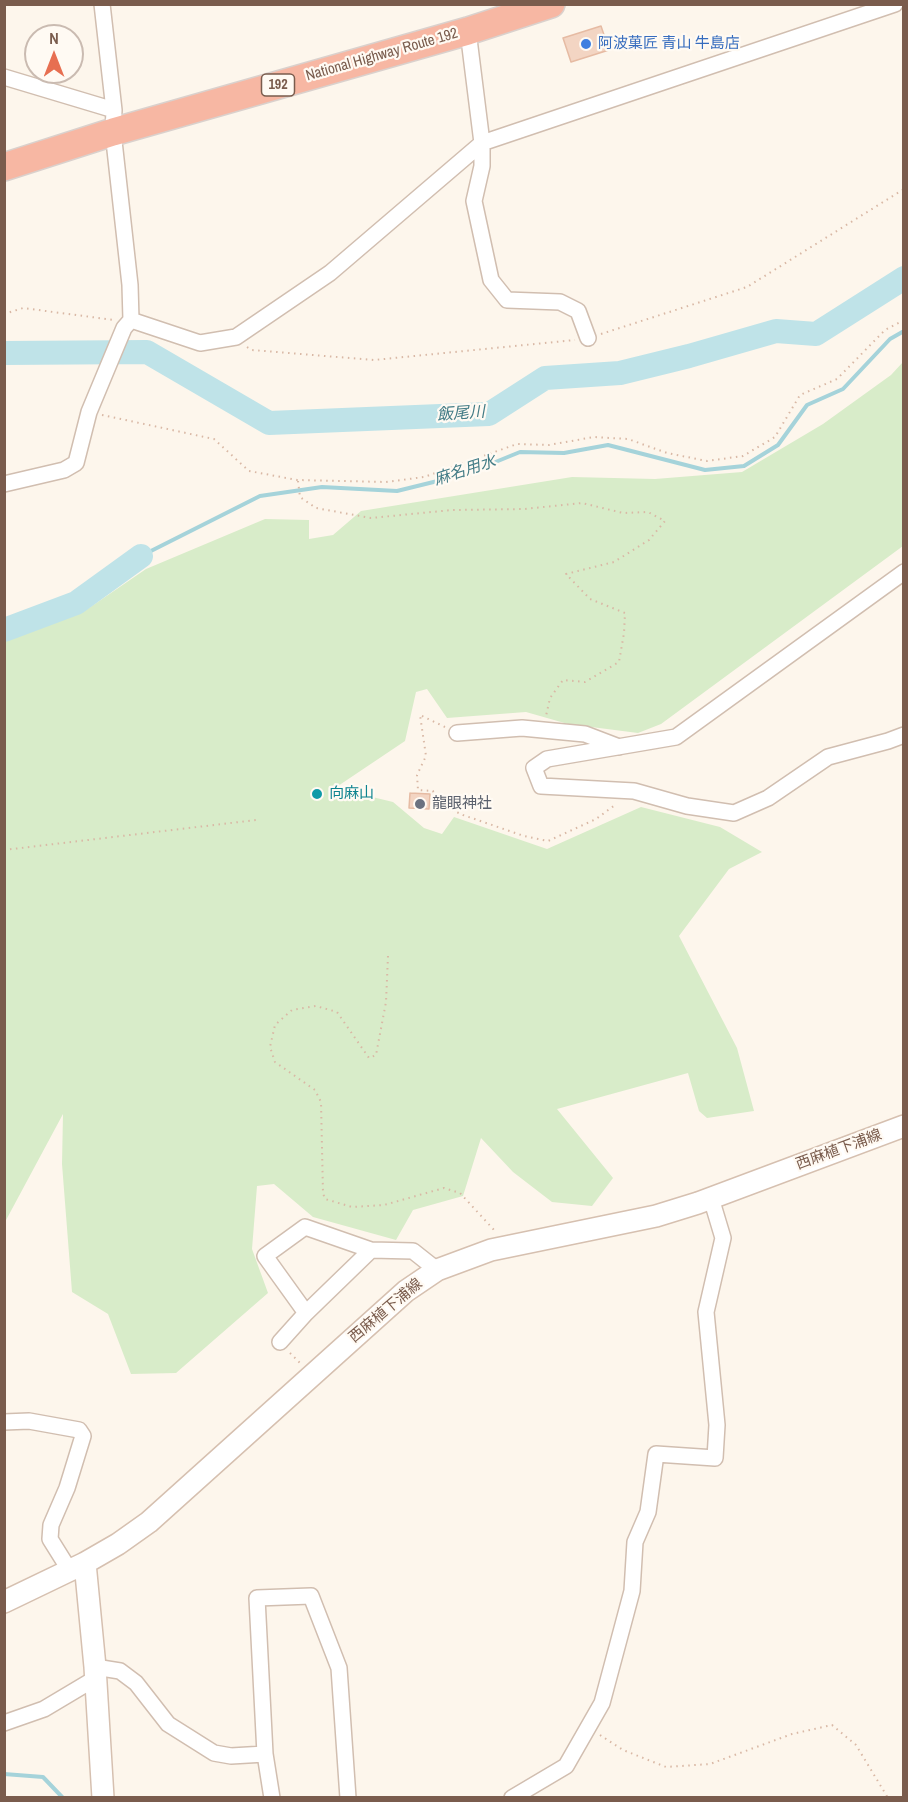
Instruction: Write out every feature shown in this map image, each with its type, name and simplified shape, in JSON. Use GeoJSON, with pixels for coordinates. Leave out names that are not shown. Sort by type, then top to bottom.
{"type":"FeatureCollection","features":[{"type":"Feature","properties":{"kind":"highway","name":"National Highway Route 192"},"geometry":{"type":"LineString","coordinates":[[4,166],[114,121],[468,31],[551,4]]}},
{"type":"Feature","properties":{"kind":"main road","name":"西麻植下浦線"},"geometry":{"type":"LineString","coordinates":[[4,1602],[77,1567],[118,1544],[149,1522],[406,1291],[437,1270],[473,1255],[656,1216],[711,1198],[903,1126]]}},
{"type":"Feature","properties":{"kind":"main road"},"geometry":{"type":"LineString","coordinates":[[77,1567],[96,1672],[103,1797]]}},
{"type":"Feature","properties":{"kind":"street"},"geometry":{"type":"LineString","coordinates":[[4,484],[64,470],[76,463],[91,408],[127,324],[130,285],[102,4]]}},
{"type":"Feature","properties":{"kind":"street"},"geometry":{"type":"LineString","coordinates":[[127,324],[200,343],[236,337],[330,273],[482,144],[895,4]]}},
{"type":"Feature","properties":{"kind":"street"},"geometry":{"type":"LineString","coordinates":[[468,31],[482,144],[482,166],[474,201],[491,280],[507,300],[560,302],[578,311],[588,338]]}},
{"type":"Feature","properties":{"kind":"street"},"geometry":{"type":"LineString","coordinates":[[4,77],[114,121]]}},
{"type":"Feature","properties":{"kind":"street"},"geometry":{"type":"LineString","coordinates":[[903,572],[676,737],[547,759],[534,768],[541,786],[634,791],[687,806],[734,813],[768,798],[828,757],[903,735]]}},
{"type":"Feature","properties":{"kind":"street"},"geometry":{"type":"LineString","coordinates":[[456,733],[522,728],[585,734],[619,748]]}},
{"type":"Feature","properties":{"kind":"street"},"geometry":{"type":"LineString","coordinates":[[512,1797],[566,1766],[603,1703],[632,1591],[635,1542],[648,1512],[656,1454],[715,1458],[717,1425],[706,1312],[723,1238],[711,1198]]}},
{"type":"Feature","properties":{"kind":"street"},"geometry":{"type":"LineString","coordinates":[[306,1313],[266,1256],[305,1227],[371,1250],[413,1251],[437,1270]]}},
{"type":"Feature","properties":{"kind":"street"},"geometry":{"type":"LineString","coordinates":[[280,1342],[306,1313],[371,1250]]}},
{"type":"Feature","properties":{"kind":"street"},"geometry":{"type":"LineString","coordinates":[[4,1422],[29,1421],[79,1430],[83,1436],[67,1488],[51,1525],[50,1539],[77,1567]]}},
{"type":"Feature","properties":{"kind":"street"},"geometry":{"type":"LineString","coordinates":[[272,1797],[265,1754],[256,1598],[311,1596],[339,1668],[348,1797]]}},
{"type":"Feature","properties":{"kind":"street"},"geometry":{"type":"LineString","coordinates":[[4,1723],[44,1709],[96,1672],[120,1671],[136,1683],[168,1724],[214,1754],[231,1756],[265,1754]]}},
{"type":"Feature","properties":{"kind":"path"},"geometry":{"type":"LineString","coordinates":[[4,314],[23,308],[127,324]]}},
{"type":"Feature","properties":{"kind":"path"},"geometry":{"type":"LineString","coordinates":[[91,408],[214,440],[249,471],[297,480],[386,482],[424,477],[517,444],[549,444],[594,437],[628,439],[667,453],[707,461],[743,456],[775,437],[800,395],[837,379],[885,330],[903,320]]}},
{"type":"Feature","properties":{"kind":"path"},"geometry":{"type":"LineString","coordinates":[[297,480],[300,498],[316,508],[371,518],[452,510],[524,509],[582,503],[623,513],[648,512],[665,520],[649,540],[614,562],[566,574],[590,599],[625,613],[624,633],[619,662],[585,682],[563,680],[550,699],[543,730]]}},
{"type":"Feature","properties":{"kind":"path"},"geometry":{"type":"LineString","coordinates":[[456,733],[420,715],[426,756],[417,775],[418,790],[433,791],[435,802],[463,815],[524,836],[548,841],[596,819],[634,791]]}},
{"type":"Feature","properties":{"kind":"path"},"geometry":{"type":"LineString","coordinates":[[4,850],[256,820]]}},
{"type":"Feature","properties":{"kind":"path"},"geometry":{"type":"LineString","coordinates":[[388,956],[386,1002],[376,1055],[369,1058],[337,1012],[316,1006],[292,1010],[275,1025],[270,1047],[275,1062],[315,1090],[321,1102],[325,1199],[352,1207],[384,1205],[444,1188],[460,1193],[510,1246]]}},
{"type":"Feature","properties":{"kind":"path"},"geometry":{"type":"LineString","coordinates":[[280,1342],[299,1363],[320,1369]]}},
{"type":"Feature","properties":{"kind":"path"},"geometry":{"type":"LineString","coordinates":[[590,1728],[623,1750],[666,1767],[710,1764],[792,1734],[832,1725],[856,1744],[888,1797]]}},
{"type":"Feature","properties":{"kind":"green space"},"geometry":{"type":"Polygon","coordinates":[[[903,362],[903,546],[661,724],[638,733],[568,724],[526,712],[447,718],[427,689],[416,692],[405,741],[335,788],[393,802],[424,828],[442,834],[454,817],[547,849],[641,807],[720,827],[762,852],[729,869],[679,936],[737,1048],[754,1111],[707,1118],[699,1111],[688,1073],[557,1109],[613,1178],[592,1206],[552,1202],[513,1172],[481,1138],[463,1196],[413,1210],[396,1240],[313,1217],[274,1184],[257,1186],[252,1249],[268,1293],[176,1373],[131,1374],[108,1314],[72,1292],[62,1164],[63,1114],[5,1222],[5,640],[89,608],[146,569],[265,519],[309,520],[309,539],[333,535],[361,511],[572,477],[655,479],[742,472],[823,424],[891,375],[903,362]]]}},
{"type":"Feature","properties":{"kind":"building","name":"阿波菓匠 青山 牛島店"},"geometry":{"type":"Polygon","coordinates":[[[601,26],[609,50],[571,62],[563,38],[601,26]]]}},
{"type":"Feature","properties":{"kind":"building"},"geometry":{"type":"Polygon","coordinates":[[[410,793],[430,794],[429,809],[409,808],[410,793]]]}},
{"type":"Feature","properties":{"kind":"waterway","name":"飯尾川"},"geometry":{"type":"LineString","coordinates":[[4,353],[147,352],[269,423],[489,414],[545,378],[620,373],[776,331],[816,334],[904,278]]}},
{"type":"Feature","properties":{"kind":"waterway","name":"麻名用水"},"geometry":{"type":"LineString","coordinates":[[141,556],[260,496],[322,487],[397,491],[466,474],[520,452],[564,453],[608,445],[705,470],[744,466],[778,445],[807,405],[843,389],[890,339],[904,331]]}},
{"type":"Feature","properties":{"kind":"waterway","name":"麻名用水"},"geometry":{"type":"LineString","coordinates":[[4,630],[76,603],[141,556]]}},
{"type":"Feature","properties":{"kind":"waterway"},"geometry":{"type":"LineString","coordinates":[[4,1774],[43,1777],[63,1798]]}},
{"type":"Feature","properties":{"kind":"place","name":"阿波菓匠 青山 牛島店"},"geometry":{"type":"Point","coordinates":[586,44]}},
{"type":"Feature","properties":{"kind":"place","name":"向麻山"},"geometry":{"type":"Point","coordinates":[317,794]}},
{"type":"Feature","properties":{"kind":"place","name":"龍眼神社"},"geometry":{"type":"Point","coordinates":[420,804]}}]}
